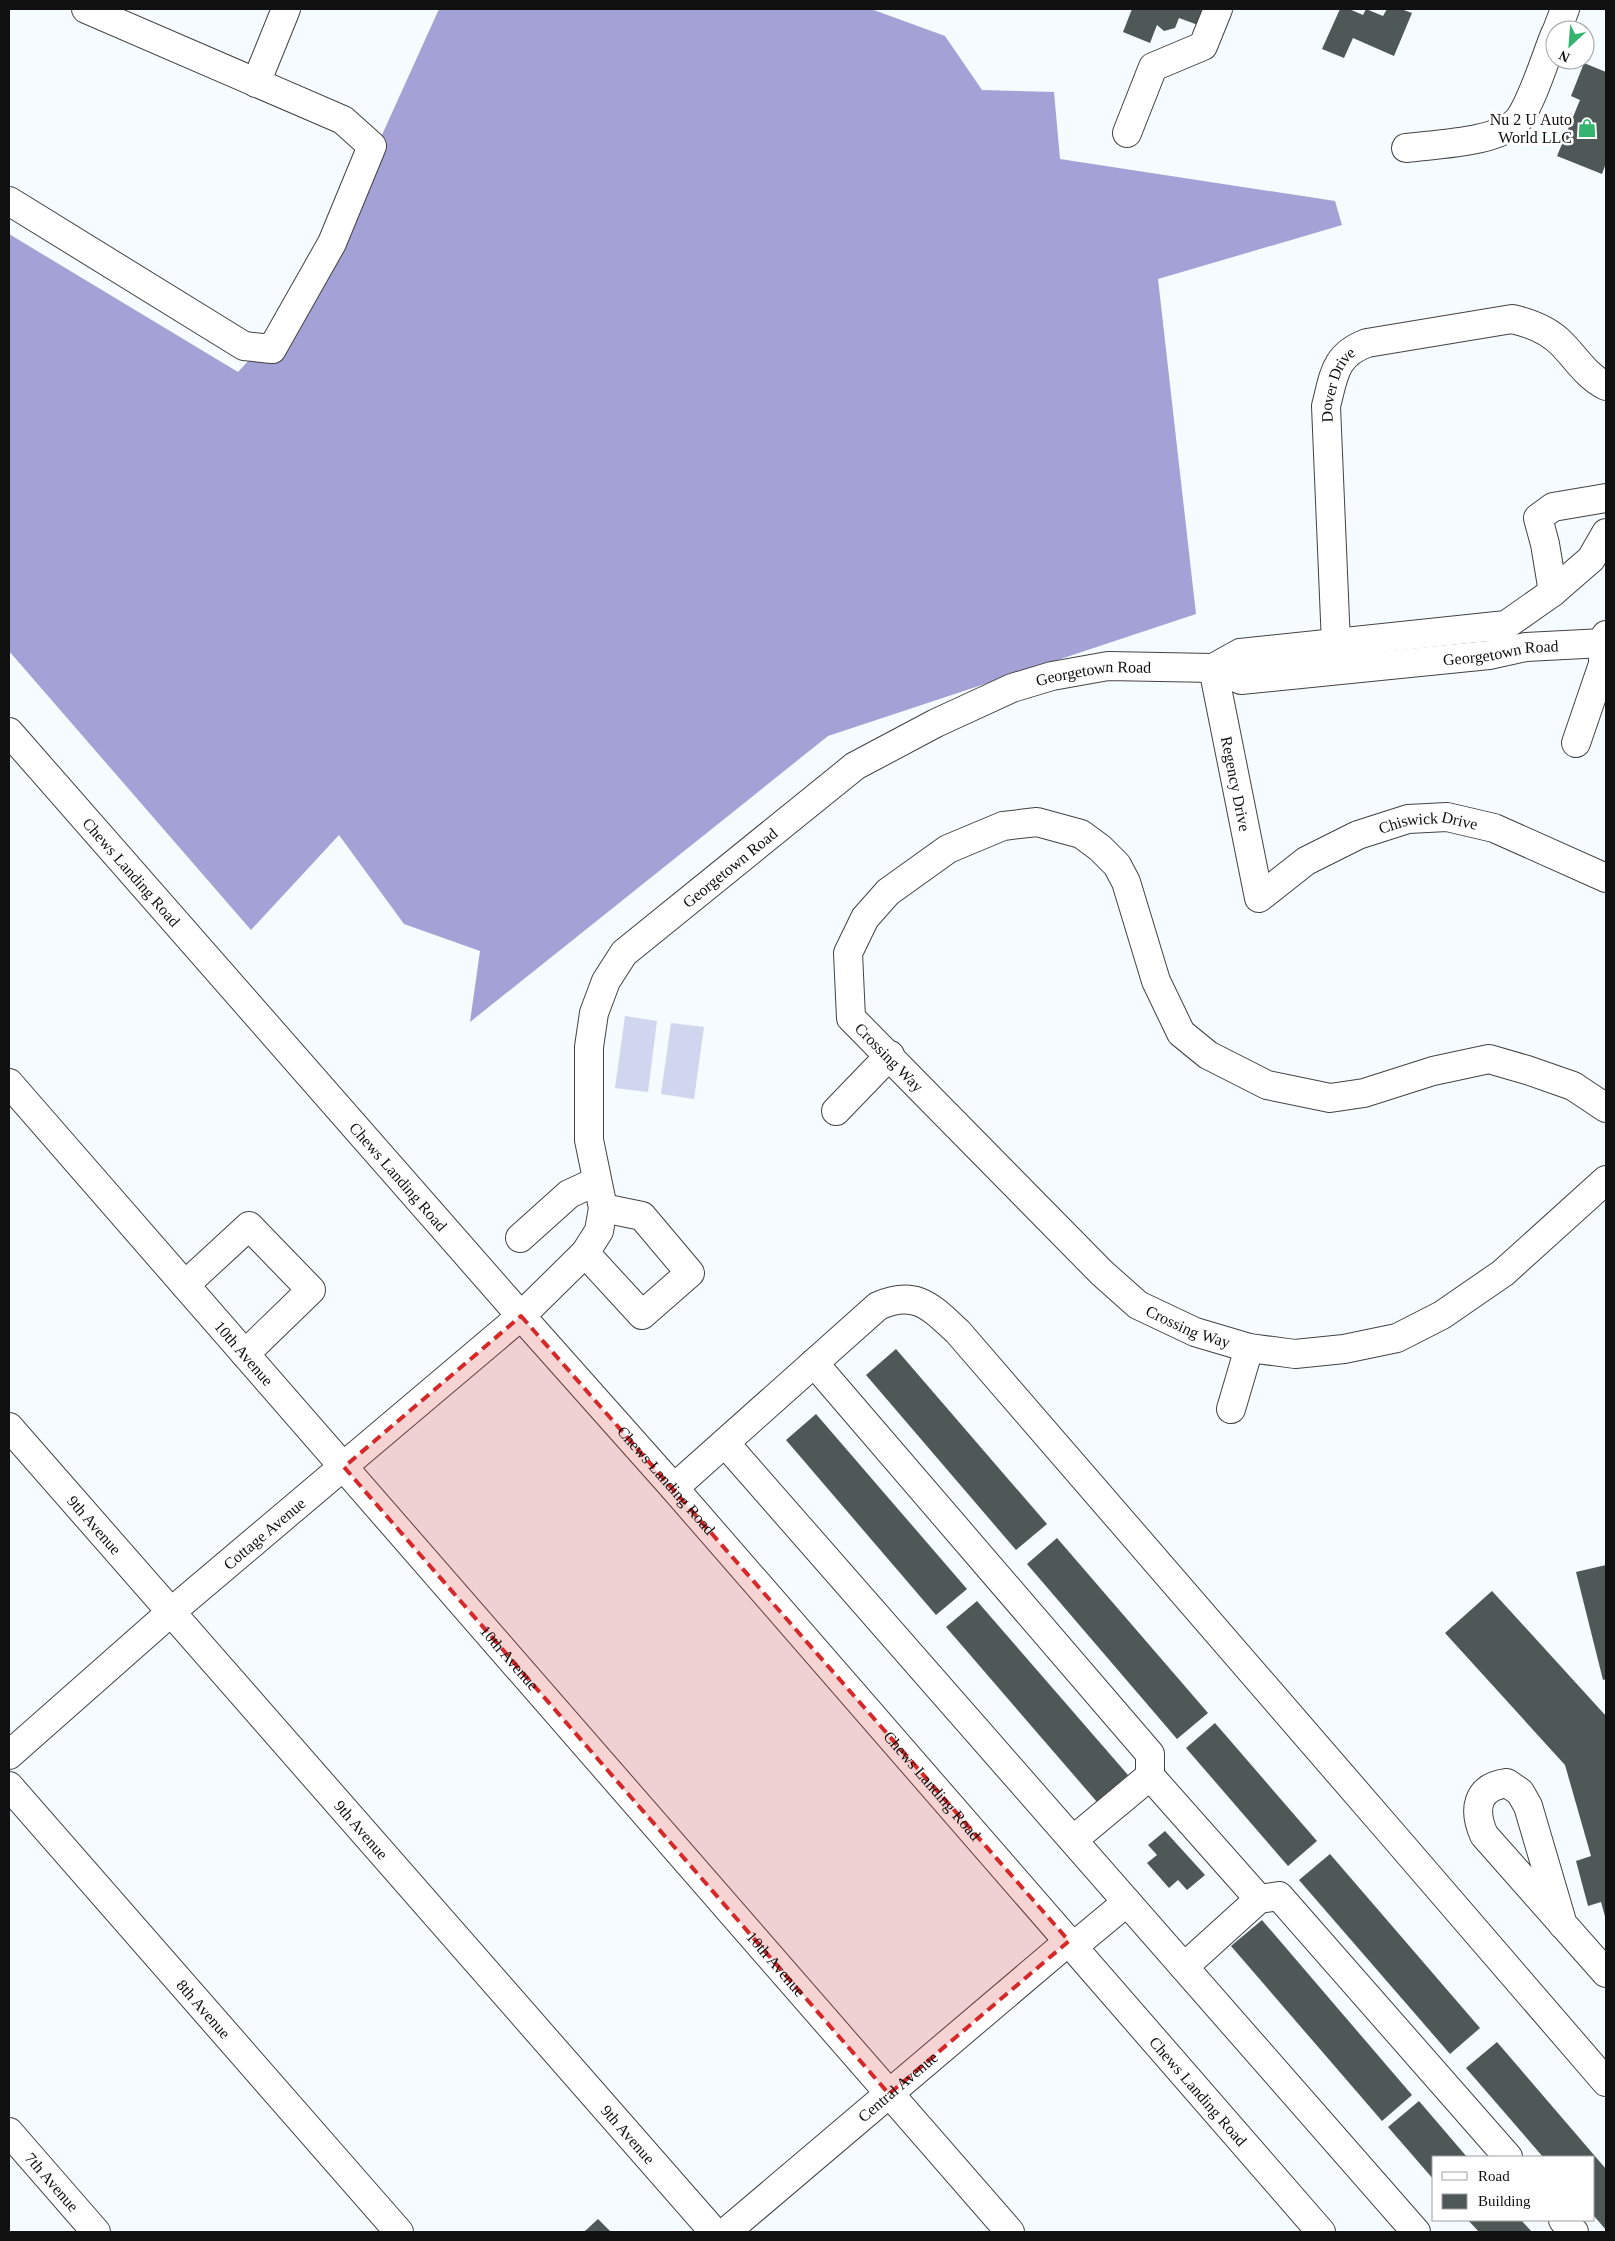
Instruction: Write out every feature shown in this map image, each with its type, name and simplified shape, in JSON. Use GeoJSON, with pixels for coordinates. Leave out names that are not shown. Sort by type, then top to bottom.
{"type":"FeatureCollection","features":[{"type":"Feature","properties":{"kind":"street"},"geometry":{"type":"LineString","coordinates":[[9,201],[244,346],[272,349],[332,243],[372,146],[343,120],[86,9]]}},
{"type":"Feature","properties":{"kind":"street"},"geometry":{"type":"LineString","coordinates":[[256,83],[286,9]]}},
{"type":"Feature","properties":{"kind":"street"},"geometry":{"type":"LineString","coordinates":[[1127,133],[1153,67],[1203,46],[1218,9]]}},
{"type":"Feature","properties":{"kind":"street"},"geometry":{"type":"LineString","coordinates":[[1406,148],[1492,136],[1510,127],[1523,112],[1545,58]]}},
{"type":"Feature","properties":{"kind":"street","name":"Dover Drive"},"geometry":{"type":"LineString","coordinates":[[1336,644],[1326,406],[1334,374],[1344,356],[1352,348],[1367,343],[1512,319],[1531,323],[1559,341],[1595,381],[1606,386]]}},
{"type":"Feature","properties":{"kind":"street"},"geometry":{"type":"LineString","coordinates":[[1552,592],[1545,544],[1538,518],[1553,507],[1606,498]]}},
{"type":"Feature","properties":{"kind":"street","name":"Georgetown Road"},"geometry":{"type":"LineString","coordinates":[[521,1316],[585,1253],[599,1231],[603,1208],[589,1140],[589,1047],[594,1013],[606,981],[624,953],[855,766],[936,722],[1012,688],[1052,676],[1108,666],[1213,668],[1241,680],[1489,655],[1552,592],[1592,559],[1606,533]]}},
{"type":"Feature","properties":{"kind":"street","name":"Georgetown Road"},"geometry":{"type":"LineString","coordinates":[[1213,668],[1240,653],[1336,644],[1507,637],[1605,639]]}},
{"type":"Feature","properties":{"kind":"street"},"geometry":{"type":"LineString","coordinates":[[1576,743],[1603,664],[1605,639]]}},
{"type":"Feature","properties":{"kind":"street","name":"Regency Drive"},"geometry":{"type":"LineString","coordinates":[[1213,668],[1259,898]]}},
{"type":"Feature","properties":{"kind":"street","name":"Chews Landing Road"},"geometry":{"type":"LineString","coordinates":[[9,732],[674,1488],[1321,2232]]}},
{"type":"Feature","properties":{"kind":"street","name":"Chiswick Drive"},"geometry":{"type":"LineString","coordinates":[[1259,898],[1306,861],[1358,835],[1408,819],[1447,817],[1494,828],[1606,878]]}},
{"type":"Feature","properties":{"kind":"street","name":"Crossing Way"},"geometry":{"type":"LineString","coordinates":[[1606,1108],[1573,1086],[1527,1070],[1488,1060],[1433,1071],[1364,1093],[1330,1098],[1267,1085],[1208,1055],[1181,1033],[1156,980],[1126,882],[1117,865],[1100,848],[1081,834],[1036,822],[1003,826],[948,849],[888,892],[865,918],[848,953],[851,1018],[890,1055],[1102,1273],[1138,1305],[1195,1332],[1249,1348],[1295,1354],[1344,1349],[1397,1338],[1442,1315],[1503,1273],[1606,1180]]}},
{"type":"Feature","properties":{"kind":"street"},"geometry":{"type":"LineString","coordinates":[[836,1111],[890,1055]]}},
{"type":"Feature","properties":{"kind":"street","name":"10th Avenue"},"geometry":{"type":"LineString","coordinates":[[9,1083],[1010,2232]]}},
{"type":"Feature","properties":{"kind":"street"},"geometry":{"type":"LineString","coordinates":[[520,1238],[569,1194],[597,1180]]}},
{"type":"Feature","properties":{"kind":"street"},"geometry":{"type":"LineString","coordinates":[[585,1253],[642,1315],[690,1273],[642,1216],[603,1208]]}},
{"type":"Feature","properties":{"kind":"street"},"geometry":{"type":"LineString","coordinates":[[184,1285],[249,1226],[311,1290],[245,1354]]}},
{"type":"Feature","properties":{"kind":"street"},"geometry":{"type":"LineString","coordinates":[[674,1488],[878,1306],[894,1299],[921,1301],[958,1332],[1165,1569],[1344,1780],[1606,2082]]}},
{"type":"Feature","properties":{"kind":"street","name":"Cottage Avenue"},"geometry":{"type":"LineString","coordinates":[[9,1755],[171,1612],[521,1316]]}},
{"type":"Feature","properties":{"kind":"street"},"geometry":{"type":"LineString","coordinates":[[1231,1410],[1249,1348]]}},
{"type":"Feature","properties":{"kind":"street"},"geometry":{"type":"LineString","coordinates":[[814,1363],[1150,1754],[1150,1776],[1259,1899]]}},
{"type":"Feature","properties":{"kind":"street","name":"9th Avenue"},"geometry":{"type":"LineString","coordinates":[[9,1427],[714,2232]]}},
{"type":"Feature","properties":{"kind":"street"},"geometry":{"type":"LineString","coordinates":[[725,1443],[1416,2232]]}},
{"type":"Feature","properties":{"kind":"street"},"geometry":{"type":"LineString","coordinates":[[1073,1840],[1150,1776]]}},
{"type":"Feature","properties":{"kind":"street"},"geometry":{"type":"LineString","coordinates":[[1563,1925],[1528,1806],[1520,1792],[1507,1783],[1497,1784],[1487,1790],[1480,1798],[1477,1809],[1478,1822],[1484,1835],[1563,1925],[1606,1973]]}},
{"type":"Feature","properties":{"kind":"street","name":"8th Avenue"},"geometry":{"type":"LineString","coordinates":[[9,1786],[399,2232]]}},
{"type":"Feature","properties":{"kind":"street"},"geometry":{"type":"LineString","coordinates":[[1184,1967],[1259,1899],[1279,1896],[1507,2156]]}},
{"type":"Feature","properties":{"kind":"street","name":"Central Avenue"},"geometry":{"type":"LineString","coordinates":[[726,2232],[889,2094],[1072,1944],[1127,1902]]}},
{"type":"Feature","properties":{"kind":"street","name":"7th Avenue"},"geometry":{"type":"LineString","coordinates":[[9,2132],[96,2232]]}},
{"type":"Feature","properties":{"kind":"street"},"geometry":{"type":"LineString","coordinates":[[1564,2221],[1574,2232]]}},
{"type":"Feature","properties":{"kind":"highlighted area"},"geometry":{"type":"Polygon","coordinates":[[[521,1316],[1069,1941],[889,2094],[344,1467],[521,1316]]]}},
{"type":"Feature","properties":{"kind":"shaded area"},"geometry":{"type":"Polygon","coordinates":[[[439,9],[871,9],[945,36],[982,90],[1054,92],[1060,159],[1335,201],[1342,225],[1158,279],[1196,614],[828,736],[470,1022],[480,951],[404,924],[339,835],[251,930],[9,651],[9,234],[238,372],[310,294],[439,9]]]}},
{"type":"Feature","properties":{"kind":"shaded area"},"geometry":{"type":"Polygon","coordinates":[[[625,1016],[657,1021],[648,1092],[615,1088],[625,1016]]]}},
{"type":"Feature","properties":{"kind":"shaded area"},"geometry":{"type":"Polygon","coordinates":[[[671,1023],[704,1027],[694,1099],[661,1094],[671,1023]]]}},
{"type":"Feature","properties":{"kind":"building"},"geometry":{"type":"Polygon","coordinates":[[[1132,9],[1204,9],[1198,25],[1179,18],[1175,28],[1164,31],[1157,25],[1150,43],[1123,32],[1132,9]]]}},
{"type":"Feature","properties":{"kind":"building"},"geometry":{"type":"Polygon","coordinates":[[[1340,9],[1349,9],[1363,15],[1366,9],[1383,16],[1387,9],[1401,9],[1412,13],[1394,56],[1353,38],[1344,58],[1322,49],[1340,9]]]}},
{"type":"Feature","properties":{"kind":"building","name":"Nu 2 U Auto World LLC"},"geometry":{"type":"Polygon","coordinates":[[[1595,68],[1606,72],[1606,163],[1602,174],[1557,156],[1580,100],[1571,96],[1581,70],[1595,70],[1595,68]]]}},
{"type":"Feature","properties":{"kind":"building"},"geometry":{"type":"Polygon","coordinates":[[[896,1349],[1047,1524],[1016,1550],[866,1375],[896,1349]]]}},
{"type":"Feature","properties":{"kind":"building"},"geometry":{"type":"Polygon","coordinates":[[[816,1414],[967,1589],[936,1615],[786,1440],[816,1414]]]}},
{"type":"Feature","properties":{"kind":"building"},"geometry":{"type":"Polygon","coordinates":[[[1057,1538],[1208,1713],[1177,1739],[1027,1564],[1057,1538]]]}},
{"type":"Feature","properties":{"kind":"building"},"geometry":{"type":"Polygon","coordinates":[[[1606,1565],[1606,1679],[1603,1680],[1576,1572],[1606,1565]]]}},
{"type":"Feature","properties":{"kind":"building"},"geometry":{"type":"Polygon","coordinates":[[[1492,1591],[1606,1716],[1606,1920],[1601,1902],[1588,1906],[1576,1861],[1591,1856],[1565,1765],[1445,1633],[1492,1591]]]}},
{"type":"Feature","properties":{"kind":"building"},"geometry":{"type":"Polygon","coordinates":[[[977,1601],[1128,1775],[1097,1802],[946,1627],[977,1601]]]}},
{"type":"Feature","properties":{"kind":"building"},"geometry":{"type":"Polygon","coordinates":[[[1215,1723],[1317,1841],[1288,1866],[1186,1748],[1215,1723]]]}},
{"type":"Feature","properties":{"kind":"building"},"geometry":{"type":"Polygon","coordinates":[[[1165,1831],[1205,1875],[1187,1890],[1178,1880],[1169,1888],[1147,1863],[1157,1855],[1148,1845],[1165,1831]]]}},
{"type":"Feature","properties":{"kind":"building"},"geometry":{"type":"Polygon","coordinates":[[[1330,1854],[1480,2028],[1450,2054],[1299,1880],[1330,1854]]]}},
{"type":"Feature","properties":{"kind":"building"},"geometry":{"type":"Polygon","coordinates":[[[1262,1920],[1412,2095],[1382,2121],[1231,1946],[1262,1920]]]}},
{"type":"Feature","properties":{"kind":"building"},"geometry":{"type":"Polygon","coordinates":[[[1497,2042],[1595,2156],[1542,2156],[1466,2068],[1497,2042]]]}},
{"type":"Feature","properties":{"kind":"building"},"geometry":{"type":"Polygon","coordinates":[[[1419,2101],[1466,2156],[1432,2156],[1432,2178],[1388,2127],[1419,2101]]]}},
{"type":"Feature","properties":{"kind":"building"},"geometry":{"type":"Polygon","coordinates":[[[1595,2156],[1606,2169],[1606,2230],[1595,2217],[1595,2156]]]}},
{"type":"Feature","properties":{"kind":"building"},"geometry":{"type":"Polygon","coordinates":[[[598,2219],[611,2232],[585,2231],[598,2219]]]}},
{"type":"Feature","properties":{"kind":"building"},"geometry":{"type":"Polygon","coordinates":[[[1469,2221],[1522,2221],[1532,2232],[1479,2232],[1469,2221]]]}},
{"type":"Feature","properties":{"kind":"place","name":"Nu 2 U Auto World LLC"},"geometry":{"type":"Point","coordinates":[1587,128]}}]}
